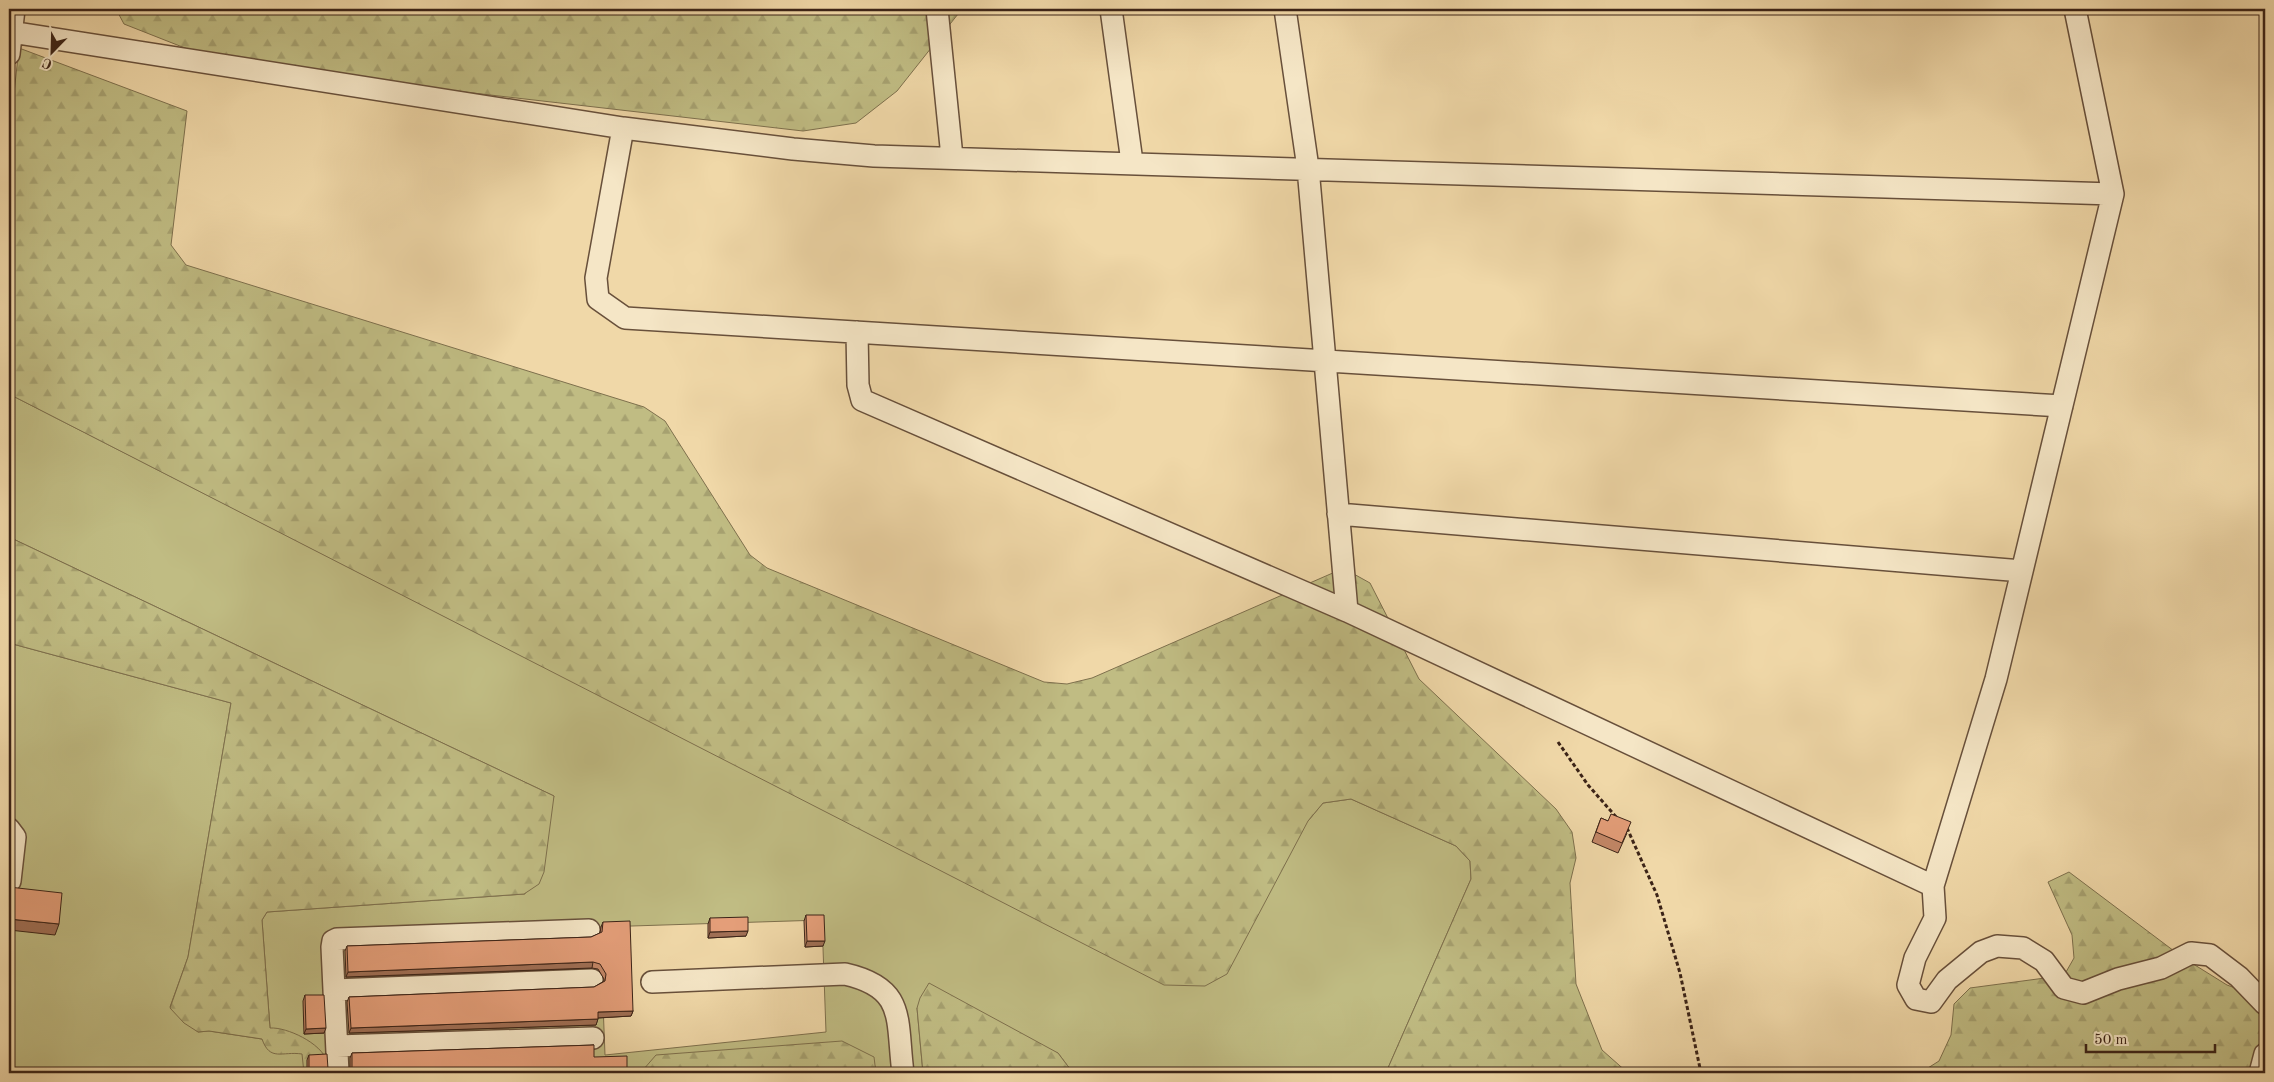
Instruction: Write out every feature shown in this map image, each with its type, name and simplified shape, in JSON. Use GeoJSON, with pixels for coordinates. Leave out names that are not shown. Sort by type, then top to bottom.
{"type":"FeatureCollection","features":[{"type":"Feature","properties":{"kind":"street"},"geometry":{"type":"LineString","coordinates":[[9,54],[14,9]]}},
{"type":"Feature","properties":{"kind":"street"},"geometry":{"type":"LineString","coordinates":[[937,9],[952,157]]}},
{"type":"Feature","properties":{"kind":"street"},"geometry":{"type":"LineString","coordinates":[[1111,9],[1132,162]]}},
{"type":"Feature","properties":{"kind":"street"},"geometry":{"type":"LineString","coordinates":[[1285,9],[1308,168],[1347,611]]}},
{"type":"Feature","properties":{"kind":"street"},"geometry":{"type":"LineString","coordinates":[[2075,9],[2113,194],[1996,678],[1933,886],[1935,918],[1915,958],[1908,985],[1916,999],[1931,1002],[1947,980],[1981,952],[1997,946],[2023,948],[2044,961],[2064,988],[2083,993],[2118,979],[2161,968],[2191,953],[2210,955],[2239,978],[2265,1004]]}},
{"type":"Feature","properties":{"kind":"street"},"geometry":{"type":"LineString","coordinates":[[11,32],[623,128],[793,150],[874,156],[1132,162],[2113,194]]}},
{"type":"Feature","properties":{"kind":"street"},"geometry":{"type":"LineString","coordinates":[[623,128],[596,278],[598,299],[625,318],[2062,406]]}},
{"type":"Feature","properties":{"kind":"street"},"geometry":{"type":"LineString","coordinates":[[857,332],[858,385],[862,400],[1347,611],[1933,886]]}},
{"type":"Feature","properties":{"kind":"street"},"geometry":{"type":"LineString","coordinates":[[1338,514],[2022,571]]}},
{"type":"Feature","properties":{"kind":"street"},"geometry":{"type":"LineString","coordinates":[[9,829],[15,837],[10,881]]}},
{"type":"Feature","properties":{"kind":"street"},"geometry":{"type":"LineString","coordinates":[[338,1073],[333,941],[337,939],[589,930]]}},
{"type":"Feature","properties":{"kind":"street"},"geometry":{"type":"LineString","coordinates":[[652,982],[844,974],[861,978],[881,988],[894,1004],[903,1073]]}},
{"type":"Feature","properties":{"kind":"street"},"geometry":{"type":"LineString","coordinates":[[334,990],[592,980]]}},
{"type":"Feature","properties":{"kind":"street"},"geometry":{"type":"LineString","coordinates":[[336,1046],[593,1038]]}},
{"type":"Feature","properties":{"kind":"street"},"geometry":{"type":"LineString","coordinates":[[2260,1073],[2265,1054]]}},
{"type":"Feature","properties":{"kind":"path"},"geometry":{"type":"LineString","coordinates":[[1558,742],[1588,785],[1618,819]]}},
{"type":"Feature","properties":{"kind":"path"},"geometry":{"type":"LineString","coordinates":[[1624,826],[1630,832],[1657,896],[1680,973],[1701,1073]]}},
{"type":"Feature","properties":{"kind":"green space"},"geometry":{"type":"Polygon","coordinates":[[[116,9],[962,9],[897,91],[856,123],[803,131],[308,74],[190,50],[124,24],[116,9]]]}},
{"type":"Feature","properties":{"kind":"green space"},"geometry":{"type":"Polygon","coordinates":[[[19,48],[187,111],[171,245],[186,265],[644,407],[665,421],[750,555],[767,568],[1044,682],[1067,684],[1092,678],[1335,572],[1352,573],[1370,583],[1419,679],[1556,809],[1572,832],[1576,858],[1570,883],[1576,984],[1602,1050],[1628,1073],[1389,1073],[1388,1068],[1471,879],[1470,861],[1456,846],[1351,799],[1323,803],[1308,821],[1227,974],[1205,986],[1164,985],[9,394],[9,138],[19,48]]]}},
{"type":"Feature","properties":{"kind":"green space"},"geometry":{"type":"Polygon","coordinates":[[[9,394],[509,649],[1308,821],[1323,803],[1351,799],[1456,846],[1470,861],[1471,879],[1388,1068],[1389,1073],[1073,1073],[1058,1053],[917,1008],[923,1073],[876,1073],[873,1057],[643,1070],[642,1073],[9,1073],[9,643],[231,703],[188,957],[170,1007],[198,1032],[209,1031],[262,1039],[270,1028],[262,920],[267,912],[525,894],[554,796],[9,537],[9,394]],[[822,920],[600,927],[605,1055],[826,1032],[822,920]]]}},
{"type":"Feature","properties":{"kind":"green space"},"geometry":{"type":"Polygon","coordinates":[[[9,537],[554,796],[544,872],[539,884],[524,894],[267,912],[262,920],[270,1028],[294,1033],[311,1042],[324,1054],[327,1062],[327,1073],[304,1073],[302,1054],[273,1053],[265,1046],[262,1039],[209,1031],[198,1032],[184,1023],[170,1008],[188,957],[231,703],[9,643],[9,537]]]}},
{"type":"Feature","properties":{"kind":"green space"},"geometry":{"type":"Polygon","coordinates":[[[2069,872],[2182,957],[2227,985],[2265,999],[2265,1073],[1920,1073],[1939,1061],[1951,1035],[1954,1004],[1970,988],[2045,978],[2066,972],[2074,958],[2072,935],[2048,882],[2069,872]]]}},
{"type":"Feature","properties":{"kind":"green space"},"geometry":{"type":"Polygon","coordinates":[[[929,983],[1058,1053],[1073,1073],[923,1073],[917,1008],[920,998],[929,983]]]}},
{"type":"Feature","properties":{"kind":"green space"},"geometry":{"type":"Polygon","coordinates":[[[842,1041],[874,1057],[876,1073],[642,1073],[656,1055],[842,1041]]]}},
{"type":"Feature","properties":{"kind":"building"},"geometry":{"type":"Polygon","coordinates":[[[1611,814],[1631,822],[1622,843],[1596,832],[1601,818],[1608,821],[1611,814]]]}},
{"type":"Feature","properties":{"kind":"building"},"geometry":{"type":"Polygon","coordinates":[[[9,887],[62,893],[59,924],[9,919],[9,887]]]}},
{"type":"Feature","properties":{"kind":"building"},"geometry":{"type":"Polygon","coordinates":[[[806,915],[824,915],[825,941],[807,941],[806,915]]]}},
{"type":"Feature","properties":{"kind":"building"},"geometry":{"type":"Polygon","coordinates":[[[748,917],[748,931],[710,932],[710,918],[748,917]]]}},
{"type":"Feature","properties":{"kind":"building"},"geometry":{"type":"Polygon","coordinates":[[[630,921],[633,1011],[598,1012],[598,1019],[351,1028],[349,997],[594,987],[605,981],[606,974],[600,964],[593,962],[348,972],[347,946],[591,937],[602,932],[603,922],[630,921]]]}},
{"type":"Feature","properties":{"kind":"building"},"geometry":{"type":"Polygon","coordinates":[[[305,995],[324,995],[326,1028],[306,1029],[305,995]]]}},
{"type":"Feature","properties":{"kind":"building"},"geometry":{"type":"Polygon","coordinates":[[[594,1045],[594,1057],[627,1056],[627,1073],[350,1073],[352,1053],[594,1045]]]}},
{"type":"Feature","properties":{"kind":"building"},"geometry":{"type":"Polygon","coordinates":[[[327,1054],[328,1069],[309,1069],[309,1055],[327,1054]]]}}]}
